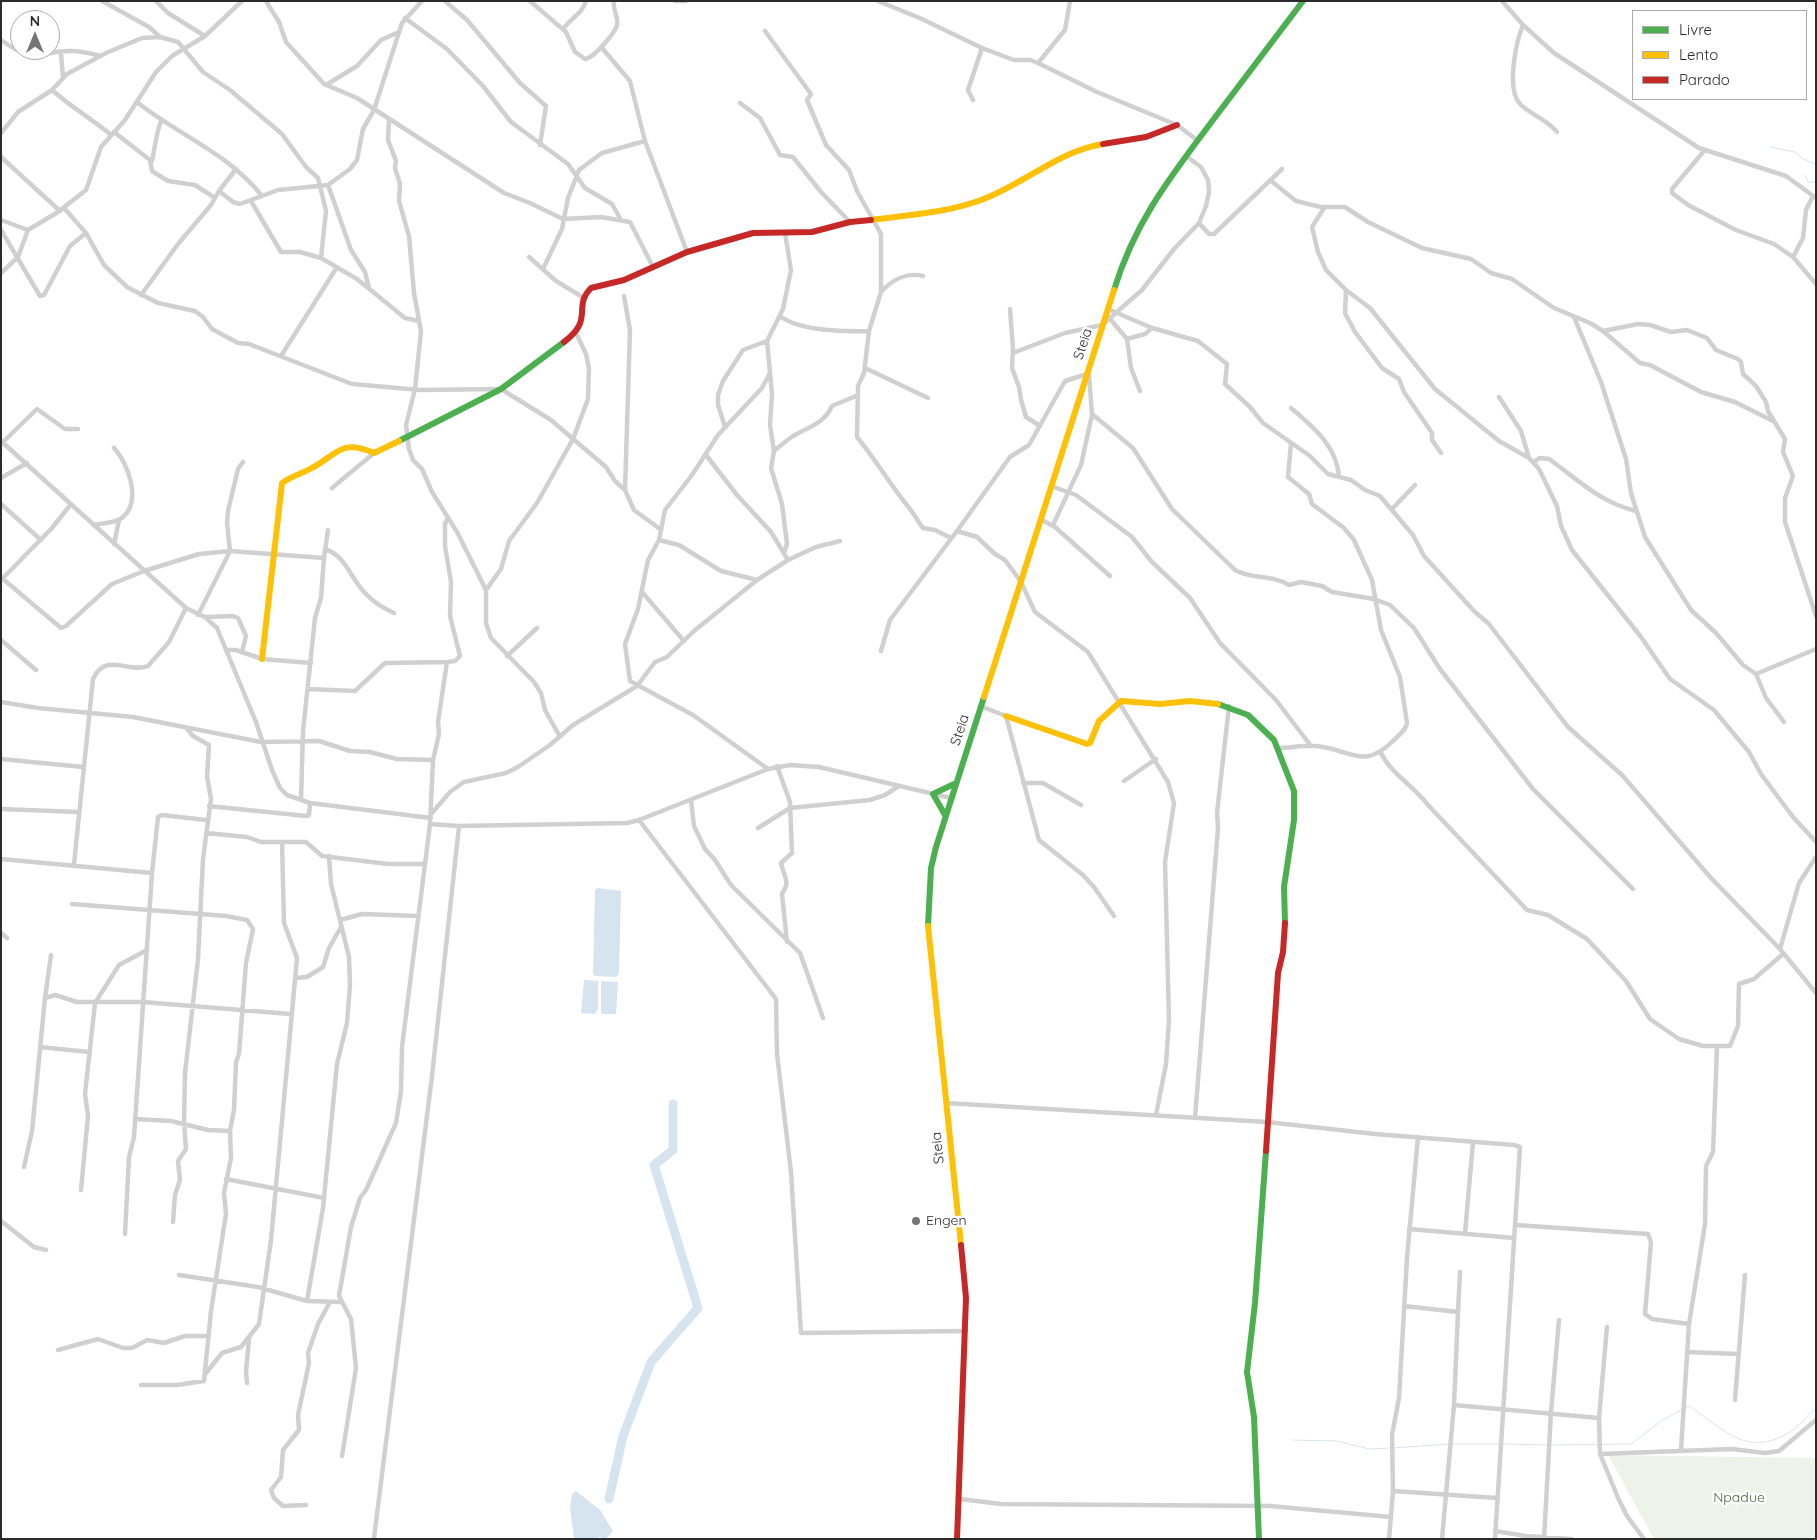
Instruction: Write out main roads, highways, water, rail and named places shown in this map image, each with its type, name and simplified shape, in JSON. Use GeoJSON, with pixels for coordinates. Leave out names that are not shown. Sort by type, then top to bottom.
{"type":"FeatureCollection","features":[{"type":"Feature","properties":{"kind":"waterway"},"geometry":{"type":"LineString","coordinates":[[1770,147],[1795,152],[1803,159],[1816,164]]}},
{"type":"Feature","properties":{"kind":"waterway"},"geometry":{"type":"LineString","coordinates":[[1805,175],[1808,182],[1816,182]]}},
{"type":"Feature","properties":{"kind":"waterway"},"geometry":{"type":"LineString","coordinates":[[609,1499],[623,1436],[651,1362],[698,1308],[654,1165],[673,1150],[673,1104]]}},
{"type":"Feature","properties":{"kind":"waterway"},"geometry":{"type":"LineString","coordinates":[[1685,1408],[1689,1406],[1726,1432],[1750,1442],[1777,1439],[1793,1430],[1816,1408]]}},
{"type":"Feature","properties":{"kind":"waterway"},"geometry":{"type":"LineString","coordinates":[[1551,1445],[1631,1444],[1661,1421],[1681,1410]]}},
{"type":"Feature","properties":{"kind":"waterway"},"geometry":{"type":"LineString","coordinates":[[1292,1440],[1337,1441],[1369,1449],[1389,1448]]}},
{"type":"Feature","properties":{"kind":"waterway"},"geometry":{"type":"LineString","coordinates":[[1393,1448],[1449,1444]]}},
{"type":"Feature","properties":{"kind":"waterway"},"geometry":{"type":"LineString","coordinates":[[1453,1444],[1499,1444]]}},
{"type":"Feature","properties":{"kind":"waterway"},"geometry":{"type":"LineString","coordinates":[[1503,1444],[1547,1445]]}},
{"type":"Feature","properties":{"kind":"place","name":"Engen"},"geometry":{"type":"Point","coordinates":[916,1221]}},
{"type":"Feature","properties":{"kind":"park label","name":"Npadue"},"geometry":{"type":"Point","coordinates":[1739,1498]}}]}
